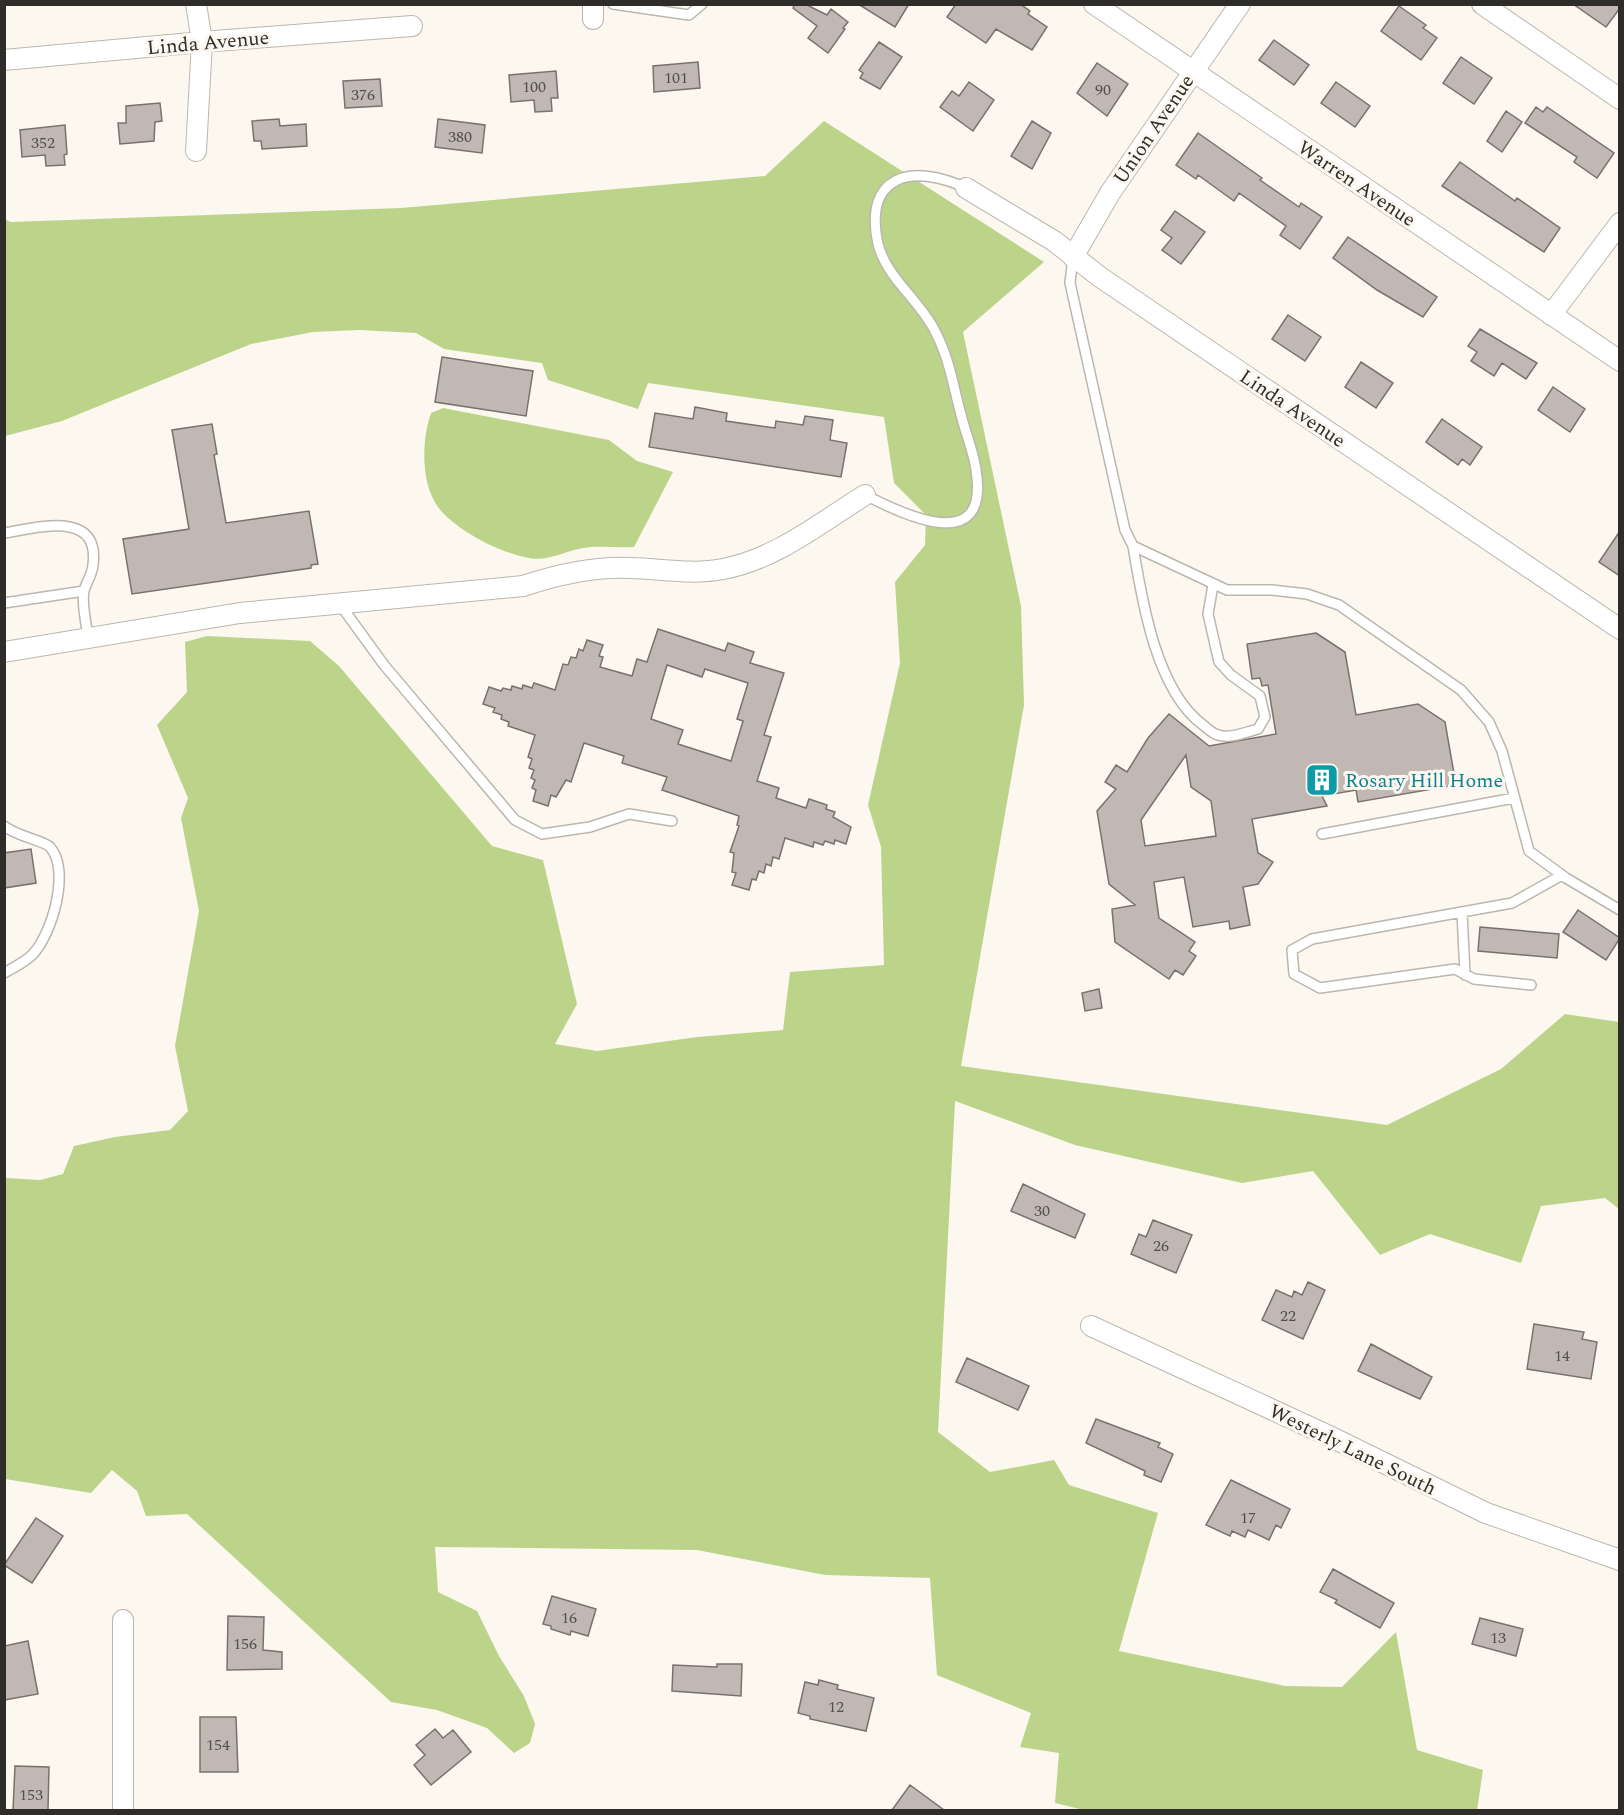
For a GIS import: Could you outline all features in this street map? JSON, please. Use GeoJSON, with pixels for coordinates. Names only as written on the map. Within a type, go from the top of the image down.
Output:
{"type":"FeatureCollection","features":[{"type":"Feature","properties":{"kind":"street"},"geometry":{"type":"LineString","coordinates":[[196,4],[202,42],[196,151]]}},
{"type":"Feature","properties":{"kind":"street","name":"Warren Avenue"},"geometry":{"type":"LineString","coordinates":[[1094,4],[1620,361]]}},
{"type":"Feature","properties":{"kind":"street","name":"Union Avenue"},"geometry":{"type":"LineString","coordinates":[[1073,257],[1110,193],[1240,4]]}},
{"type":"Feature","properties":{"kind":"street"},"geometry":{"type":"LineString","coordinates":[[1496,8],[1620,99]]}},
{"type":"Feature","properties":{"kind":"street","name":"Linda Avenue"},"geometry":{"type":"LineString","coordinates":[[4,60],[412,26]]}},
{"type":"Feature","properties":{"kind":"street","name":"Linda Avenue"},"geometry":{"type":"LineString","coordinates":[[966,188],[1054,241],[1073,257],[1620,629]]}},
{"type":"Feature","properties":{"kind":"street"},"geometry":{"type":"LineString","coordinates":[[1551,315],[1620,223]]}},
{"type":"Feature","properties":{"kind":"street"},"geometry":{"type":"LineString","coordinates":[[4,652],[240,613],[523,586],[558,574],[594,569],[629,567],[689,572],[722,569],[754,561],[791,542],[865,495]]}},
{"type":"Feature","properties":{"kind":"street","name":"Westerly Lane South"},"geometry":{"type":"LineString","coordinates":[[1091,1326],[1327,1435],[1486,1513],[1620,1560]]}},
{"type":"Feature","properties":{"kind":"street"},"geometry":{"type":"LineString","coordinates":[[123,1620],[123,1810]]}},
{"type":"Feature","properties":{"kind":"lane"},"geometry":{"type":"LineString","coordinates":[[613,4],[689,15],[702,4]]}},
{"type":"Feature","properties":{"kind":"lane"},"geometry":{"type":"LineString","coordinates":[[865,495],[922,521],[945,524],[963,519],[974,506],[976,470],[949,363],[935,330],[915,299],[890,269],[879,246],[875,221],[876,202],[885,188],[898,178],[937,177],[966,188]]}},
{"type":"Feature","properties":{"kind":"lane"},"geometry":{"type":"LineString","coordinates":[[1073,257],[1070,283],[1072,294],[1125,530],[1133,546],[1140,586],[1161,666],[1188,714],[1216,735],[1228,736],[1258,729],[1265,717],[1260,696],[1231,675],[1219,662],[1208,614],[1214,585]]}},
{"type":"Feature","properties":{"kind":"lane"},"geometry":{"type":"LineString","coordinates":[[4,533],[54,525],[69,526],[84,533],[93,547],[94,563],[91,579],[84,591],[88,638]]}},
{"type":"Feature","properties":{"kind":"lane"},"geometry":{"type":"LineString","coordinates":[[1133,546],[1227,590],[1272,590],[1307,594],[1339,605],[1461,690],[1489,722],[1502,751],[1529,851],[1562,875],[1620,910]]}},
{"type":"Feature","properties":{"kind":"lane"},"geometry":{"type":"LineString","coordinates":[[4,603],[84,591]]}},
{"type":"Feature","properties":{"kind":"lane"},"geometry":{"type":"LineString","coordinates":[[339,603],[384,665],[515,820],[542,834],[590,827],[628,813],[672,821]]}},
{"type":"Feature","properties":{"kind":"lane"},"geometry":{"type":"LineString","coordinates":[[1322,834],[1514,798]]}},
{"type":"Feature","properties":{"kind":"lane"},"geometry":{"type":"LineString","coordinates":[[4,826],[15,835],[48,845],[56,855],[59,870],[58,891],[49,929],[32,955],[4,973]]}},
{"type":"Feature","properties":{"kind":"lane"},"geometry":{"type":"LineString","coordinates":[[1532,985],[1474,979],[1455,969],[1320,988],[1294,974],[1292,950],[1312,939],[1512,903],[1562,875]]}},
{"type":"Feature","properties":{"kind":"lane"},"geometry":{"type":"LineString","coordinates":[[1462,912],[1465,975]]}},
{"type":"Feature","properties":{"kind":"green space"},"geometry":{"type":"Polygon","coordinates":[[[824,121],[1044,262],[963,332],[1021,606],[1024,705],[961,1066],[1387,1125],[1501,1069],[1565,1014],[1619,1022],[1619,1209],[1605,1198],[1541,1206],[1521,1263],[1430,1234],[1380,1255],[1313,1171],[1242,1183],[1075,1145],[955,1101],[938,1432],[990,1472],[1054,1460],[1069,1485],[1158,1513],[1119,1651],[1285,1686],[1342,1687],[1396,1632],[1417,1750],[1483,1770],[1477,1810],[1084,1810],[1055,1803],[1059,1753],[1020,1747],[1031,1713],[937,1675],[930,1578],[825,1575],[697,1550],[435,1547],[438,1592],[477,1611],[499,1656],[524,1696],[535,1724],[530,1743],[514,1753],[487,1728],[437,1710],[391,1702],[187,1514],[146,1516],[137,1491],[112,1470],[91,1493],[5,1479],[5,1178],[40,1180],[63,1174],[74,1146],[115,1137],[170,1130],[188,1111],[175,1046],[199,911],[181,818],[188,798],[157,725],[187,692],[185,642],[207,636],[310,641],[339,666],[492,846],[543,860],[577,1004],[555,1044],[597,1051],[697,1037],[783,1030],[790,972],[884,965],[881,847],[868,805],[900,663],[895,582],[925,545],[926,515],[894,483],[884,417],[648,383],[638,409],[548,380],[542,363],[444,349],[416,333],[359,330],[313,332],[251,344],[62,421],[5,436],[4,219],[11,222],[401,208],[765,176],[824,121]]]}},
{"type":"Feature","properties":{"kind":"green space"},"geometry":{"type":"Polygon","coordinates":[[[443,408],[609,440],[637,461],[673,472],[634,547],[589,547],[542,559],[517,555],[492,546],[455,524],[438,507],[432,497],[424,460],[426,435],[431,413],[443,408]]]}},
{"type":"Feature","properties":{"kind":"building"},"geometry":{"type":"Polygon","coordinates":[[[795,4],[805,4],[827,15],[831,9],[848,22],[828,53],[808,38],[817,26],[793,8],[795,4]]]}},
{"type":"Feature","properties":{"kind":"building"},"geometry":{"type":"Polygon","coordinates":[[[858,4],[909,4],[895,27],[858,4]]]}},
{"type":"Feature","properties":{"kind":"building"},"geometry":{"type":"Polygon","coordinates":[[[956,4],[1020,4],[1030,11],[1028,14],[1047,27],[1032,50],[996,29],[986,43],[947,17],[956,4]]]}},
{"type":"Feature","properties":{"kind":"building"},"geometry":{"type":"Polygon","coordinates":[[[1573,4],[1620,4],[1620,8],[1606,27],[1573,4]]]}},
{"type":"Feature","properties":{"kind":"building"},"geometry":{"type":"Polygon","coordinates":[[[1399,6],[1426,25],[1423,28],[1437,38],[1421,60],[1381,31],[1399,6]]]}},
{"type":"Feature","properties":{"kind":"building"},"geometry":{"type":"Polygon","coordinates":[[[1274,40],[1309,65],[1294,85],[1259,60],[1274,40]]]}},
{"type":"Feature","properties":{"kind":"building"},"geometry":{"type":"Polygon","coordinates":[[[879,42],[902,57],[880,89],[860,78],[863,73],[859,70],[879,42]]]}},
{"type":"Feature","properties":{"kind":"building"},"geometry":{"type":"Polygon","coordinates":[[[1461,57],[1492,78],[1474,104],[1443,83],[1461,57]]]}},
{"type":"Feature","properties":{"kind":"building"},"geometry":{"type":"Polygon","coordinates":[[[698,62],[700,88],[654,92],[653,66],[698,62]]]}},
{"type":"Feature","properties":{"kind":"building"},"geometry":{"type":"Polygon","coordinates":[[[1097,63],[1128,84],[1107,116],[1077,93],[1097,63]]]}},
{"type":"Feature","properties":{"kind":"building"},"geometry":{"type":"Polygon","coordinates":[[[556,71],[558,98],[551,98],[552,111],[535,112],[534,100],[511,102],[509,75],[556,71]]]}},
{"type":"Feature","properties":{"kind":"building"},"geometry":{"type":"Polygon","coordinates":[[[380,79],[382,106],[345,108],[343,81],[380,79]]]}},
{"type":"Feature","properties":{"kind":"building"},"geometry":{"type":"Polygon","coordinates":[[[969,82],[994,100],[973,131],[940,107],[952,91],[959,96],[969,82]]]}},
{"type":"Feature","properties":{"kind":"building"},"geometry":{"type":"Polygon","coordinates":[[[1336,82],[1370,106],[1355,127],[1321,103],[1336,82]]]}},
{"type":"Feature","properties":{"kind":"building"},"geometry":{"type":"Polygon","coordinates":[[[160,103],[162,121],[155,122],[154,141],[120,144],[118,123],[126,123],[126,106],[160,103]]]}},
{"type":"Feature","properties":{"kind":"building"},"geometry":{"type":"Polygon","coordinates":[[[1536,107],[1543,112],[1547,107],[1614,153],[1597,178],[1574,162],[1577,157],[1525,123],[1536,107]]]}},
{"type":"Feature","properties":{"kind":"building"},"geometry":{"type":"Polygon","coordinates":[[[1506,111],[1522,122],[1502,152],[1487,141],[1506,111]]]}},
{"type":"Feature","properties":{"kind":"building"},"geometry":{"type":"Polygon","coordinates":[[[279,119],[280,126],[306,124],[307,146],[262,149],[261,141],[254,141],[252,121],[279,119]]]}},
{"type":"Feature","properties":{"kind":"building"},"geometry":{"type":"Polygon","coordinates":[[[438,119],[485,125],[482,153],[435,147],[438,119]]]}},
{"type":"Feature","properties":{"kind":"building"},"geometry":{"type":"Polygon","coordinates":[[[1032,121],[1051,133],[1032,169],[1011,156],[1032,121]]]}},
{"type":"Feature","properties":{"kind":"building"},"geometry":{"type":"Polygon","coordinates":[[[65,125],[67,154],[64,155],[65,165],[46,166],[45,155],[22,157],[20,130],[65,125]]]}},
{"type":"Feature","properties":{"kind":"building"},"geometry":{"type":"Polygon","coordinates":[[[1198,133],[1299,207],[1301,203],[1322,217],[1300,249],[1280,235],[1286,226],[1239,193],[1234,201],[1198,175],[1196,179],[1176,165],[1198,133]]]}},
{"type":"Feature","properties":{"kind":"building"},"geometry":{"type":"Polygon","coordinates":[[[1460,162],[1515,201],[1517,198],[1560,228],[1544,252],[1442,186],[1460,162]]]}},
{"type":"Feature","properties":{"kind":"building"},"geometry":{"type":"Polygon","coordinates":[[[1175,211],[1205,232],[1181,264],[1162,250],[1172,238],[1161,230],[1175,211]]]}},
{"type":"Feature","properties":{"kind":"building"},"geometry":{"type":"Polygon","coordinates":[[[1348,237],[1437,297],[1423,317],[1377,290],[1333,258],[1348,237]]]}},
{"type":"Feature","properties":{"kind":"building"},"geometry":{"type":"Polygon","coordinates":[[[1288,315],[1321,337],[1305,361],[1272,339],[1288,315]]]}},
{"type":"Feature","properties":{"kind":"building"},"geometry":{"type":"Polygon","coordinates":[[[1480,329],[1537,363],[1526,379],[1502,363],[1494,376],[1471,361],[1477,352],[1468,346],[1480,329]]]}},
{"type":"Feature","properties":{"kind":"building"},"geometry":{"type":"Polygon","coordinates":[[[442,357],[533,371],[526,416],[435,402],[442,357]]]}},
{"type":"Feature","properties":{"kind":"building"},"geometry":{"type":"Polygon","coordinates":[[[1361,362],[1393,383],[1376,408],[1345,387],[1361,362]]]}},
{"type":"Feature","properties":{"kind":"building"},"geometry":{"type":"Polygon","coordinates":[[[1553,387],[1585,409],[1570,432],[1538,410],[1553,387]]]}},
{"type":"Feature","properties":{"kind":"building"},"geometry":{"type":"Polygon","coordinates":[[[695,407],[727,413],[726,421],[775,428],[776,421],[803,425],[805,416],[833,420],[830,440],[847,443],[841,477],[649,447],[655,413],[693,419],[695,407]]]}},
{"type":"Feature","properties":{"kind":"building"},"geometry":{"type":"Polygon","coordinates":[[[1442,419],[1482,447],[1470,465],[1462,459],[1458,465],[1426,442],[1442,419]]]}},
{"type":"Feature","properties":{"kind":"building"},"geometry":{"type":"Polygon","coordinates":[[[212,424],[217,454],[214,455],[226,523],[309,511],[318,564],[311,565],[311,568],[132,594],[123,539],[189,529],[172,430],[212,424]]]}},
{"type":"Feature","properties":{"kind":"building"},"geometry":{"type":"Polygon","coordinates":[[[1620,531],[1620,576],[1599,562],[1620,531]]]}},
{"type":"Feature","properties":{"kind":"building"},"geometry":{"type":"Polygon","coordinates":[[[658,629],[725,651],[728,643],[754,652],[750,663],[784,673],[764,735],[771,737],[757,781],[779,788],[776,798],[806,808],[809,799],[827,805],[826,809],[835,812],[833,817],[851,827],[846,844],[835,840],[834,844],[825,841],[823,845],[814,842],[813,847],[785,838],[779,859],[773,857],[771,866],[766,864],[764,873],[759,871],[756,880],[752,879],[749,890],[732,885],[736,873],[732,872],[734,853],[730,852],[739,826],[737,825],[739,816],[662,790],[667,777],[622,763],[624,756],[584,743],[571,782],[566,780],[556,797],[551,795],[548,806],[533,801],[536,790],[532,788],[535,780],[531,778],[534,770],[529,768],[532,759],[528,757],[535,735],[508,726],[509,722],[501,719],[502,715],[493,712],[495,708],[483,704],[489,687],[501,691],[503,688],[511,690],[512,686],[522,689],[523,685],[532,688],[534,683],[555,690],[563,664],[568,665],[571,657],[576,658],[579,649],[583,651],[587,640],[603,645],[599,656],[603,657],[600,667],[632,676],[637,659],[647,662],[658,629]],[[667,665],[651,719],[683,730],[678,744],[731,761],[743,721],[737,719],[748,683],[705,669],[702,677],[667,665]]]}},
{"type":"Feature","properties":{"kind":"building","name":"Rosary Hill Home"},"geometry":{"type":"Polygon","coordinates":[[[1316,633],[1345,652],[1356,715],[1418,704],[1445,722],[1456,785],[1358,802],[1356,790],[1322,796],[1327,806],[1252,819],[1258,853],[1273,862],[1258,884],[1243,887],[1250,925],[1230,929],[1229,921],[1193,927],[1184,877],[1154,882],[1159,918],[1195,942],[1189,951],[1196,956],[1183,975],[1175,970],[1169,979],[1115,942],[1112,909],[1135,905],[1109,884],[1097,811],[1116,789],[1105,782],[1116,765],[1127,772],[1148,738],[1169,714],[1209,746],[1276,734],[1268,685],[1262,686],[1260,678],[1252,679],[1247,644],[1316,633]],[[1186,755],[1141,820],[1145,846],[1216,836],[1211,801],[1191,787],[1186,755]]]}},
{"type":"Feature","properties":{"kind":"building"},"geometry":{"type":"Polygon","coordinates":[[[31,849],[36,883],[4,888],[4,853],[31,849]]]}},
{"type":"Feature","properties":{"kind":"building"},"geometry":{"type":"Polygon","coordinates":[[[1578,910],[1620,938],[1606,960],[1563,932],[1578,910]]]}},
{"type":"Feature","properties":{"kind":"building"},"geometry":{"type":"Polygon","coordinates":[[[1480,927],[1559,934],[1557,958],[1478,951],[1480,927]]]}},
{"type":"Feature","properties":{"kind":"building"},"geometry":{"type":"Polygon","coordinates":[[[1099,989],[1102,1008],[1085,1011],[1082,993],[1099,989]]]}},
{"type":"Feature","properties":{"kind":"building"},"geometry":{"type":"Polygon","coordinates":[[[1023,1184],[1085,1214],[1075,1238],[1011,1211],[1023,1184]]]}},
{"type":"Feature","properties":{"kind":"building"},"geometry":{"type":"Polygon","coordinates":[[[1153,1220],[1192,1235],[1176,1273],[1131,1254],[1139,1234],[1146,1237],[1153,1220]]]}},
{"type":"Feature","properties":{"kind":"building"},"geometry":{"type":"Polygon","coordinates":[[[1308,1282],[1325,1290],[1303,1339],[1262,1320],[1276,1290],[1292,1297],[1294,1291],[1302,1295],[1308,1282]]]}},
{"type":"Feature","properties":{"kind":"building"},"geometry":{"type":"Polygon","coordinates":[[[1534,1324],[1584,1332],[1582,1339],[1597,1342],[1591,1379],[1527,1369],[1534,1324]]]}},
{"type":"Feature","properties":{"kind":"building"},"geometry":{"type":"Polygon","coordinates":[[[1371,1344],[1432,1377],[1420,1399],[1358,1371],[1371,1344]]]}},
{"type":"Feature","properties":{"kind":"building"},"geometry":{"type":"Polygon","coordinates":[[[967,1358],[1029,1386],[1018,1410],[956,1382],[967,1358]]]}},
{"type":"Feature","properties":{"kind":"building"},"geometry":{"type":"Polygon","coordinates":[[[1096,1419],[1160,1443],[1158,1447],[1173,1454],[1161,1482],[1144,1475],[1145,1471],[1086,1443],[1096,1419]]]}},
{"type":"Feature","properties":{"kind":"building"},"geometry":{"type":"Polygon","coordinates":[[[1231,1480],[1290,1509],[1281,1528],[1276,1525],[1269,1540],[1248,1530],[1245,1537],[1232,1531],[1230,1536],[1206,1525],[1231,1480]]]}},
{"type":"Feature","properties":{"kind":"building"},"geometry":{"type":"Polygon","coordinates":[[[36,1518],[63,1536],[32,1583],[4,1565],[36,1518]]]}},
{"type":"Feature","properties":{"kind":"building"},"geometry":{"type":"Polygon","coordinates":[[[1333,1569],[1394,1603],[1380,1628],[1335,1603],[1337,1600],[1320,1592],[1333,1569]]]}},
{"type":"Feature","properties":{"kind":"building"},"geometry":{"type":"Polygon","coordinates":[[[552,1596],[596,1609],[588,1636],[571,1631],[570,1635],[543,1624],[552,1596]]]}},
{"type":"Feature","properties":{"kind":"building"},"geometry":{"type":"Polygon","coordinates":[[[228,1616],[264,1617],[263,1650],[282,1652],[282,1669],[227,1670],[228,1616]]]}},
{"type":"Feature","properties":{"kind":"building"},"geometry":{"type":"Polygon","coordinates":[[[1480,1618],[1523,1629],[1516,1656],[1472,1644],[1480,1618]]]}},
{"type":"Feature","properties":{"kind":"building"},"geometry":{"type":"Polygon","coordinates":[[[28,1641],[38,1694],[4,1700],[4,1646],[28,1641]]]}},
{"type":"Feature","properties":{"kind":"building"},"geometry":{"type":"Polygon","coordinates":[[[717,1664],[742,1664],[741,1696],[672,1691],[673,1665],[717,1667],[717,1664]]]}},
{"type":"Feature","properties":{"kind":"building"},"geometry":{"type":"Polygon","coordinates":[[[819,1680],[838,1685],[837,1689],[874,1698],[866,1731],[810,1719],[810,1716],[798,1713],[805,1682],[818,1685],[819,1680]]]}},
{"type":"Feature","properties":{"kind":"building"},"geometry":{"type":"Polygon","coordinates":[[[200,1717],[236,1717],[238,1772],[200,1772],[200,1717]]]}},
{"type":"Feature","properties":{"kind":"building"},"geometry":{"type":"Polygon","coordinates":[[[435,1729],[443,1738],[453,1730],[471,1752],[431,1785],[414,1765],[425,1755],[416,1745],[435,1729]]]}},
{"type":"Feature","properties":{"kind":"building"},"geometry":{"type":"Polygon","coordinates":[[[15,1766],[49,1767],[48,1810],[13,1810],[15,1766]]]}},
{"type":"Feature","properties":{"kind":"building"},"geometry":{"type":"Polygon","coordinates":[[[910,1785],[944,1810],[892,1810],[910,1785]]]}},
{"type":"Feature","properties":{"kind":"place","name":"Rosary Hill Home"},"geometry":{"type":"Point","coordinates":[1322,780]}}]}
